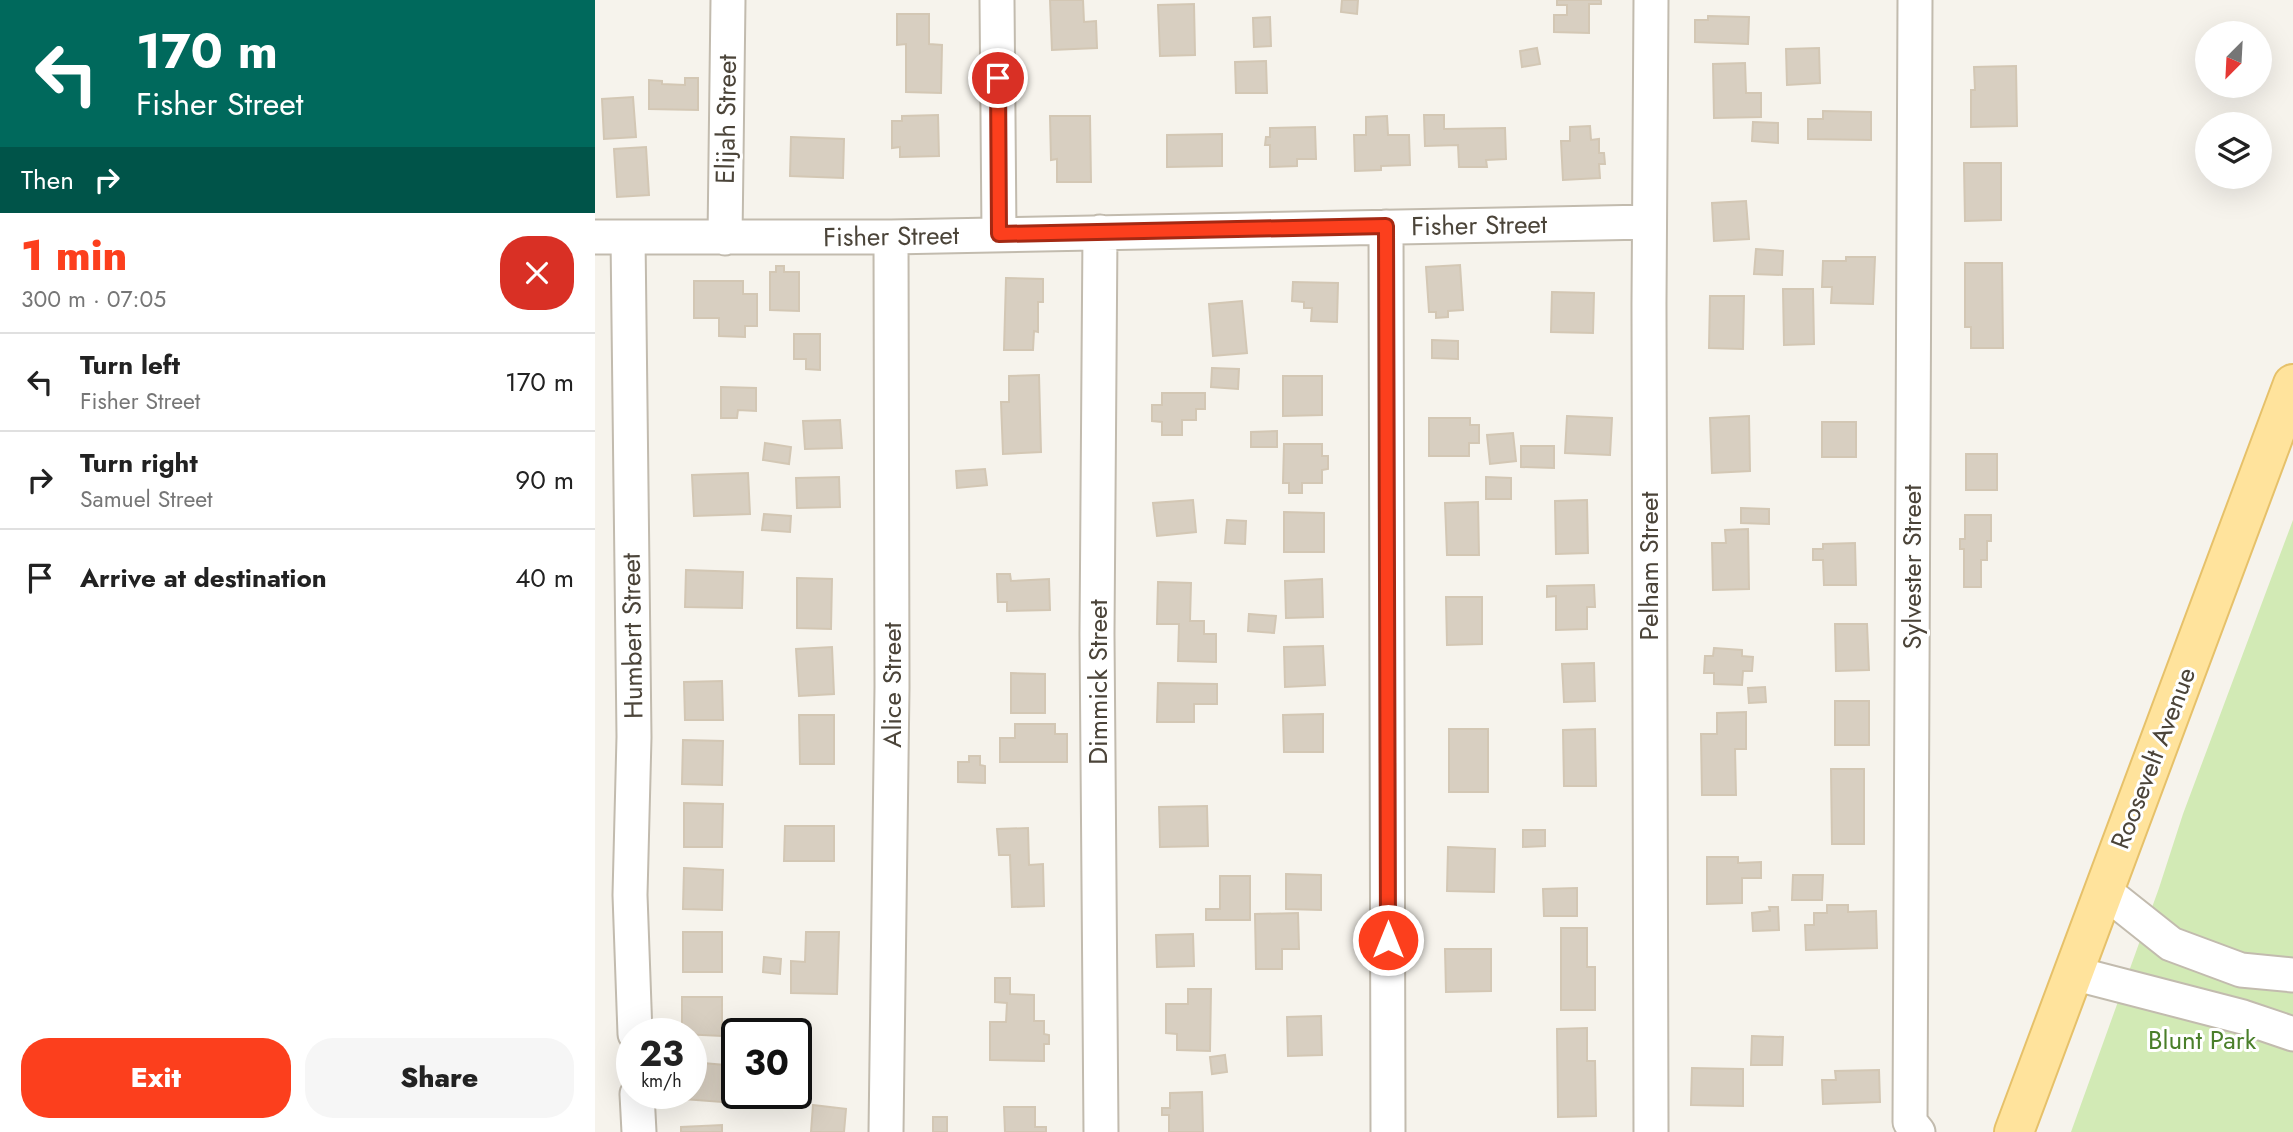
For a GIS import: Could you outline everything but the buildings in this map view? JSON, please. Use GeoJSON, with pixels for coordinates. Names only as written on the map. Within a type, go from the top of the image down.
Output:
{"type":"FeatureCollection","features":[{"type":"Feature","properties":{"kind":"main road","name":"Roosevelt Avenue"},"geometry":{"type":"LineString","coordinates":[[2024,1129],[2073,973],[2293,384]]}},
{"type":"Feature","properties":{"kind":"street","name":"Elijah Street"},"geometry":{"type":"LineString","coordinates":[[725,238],[727,0]]}},
{"type":"Feature","properties":{"kind":"street"},"geometry":{"type":"LineString","coordinates":[[997,0],[999,234]]}},
{"type":"Feature","properties":{"kind":"street","name":"Pelham Street"},"geometry":{"type":"LineString","coordinates":[[1651,0],[1651,1132]]}},
{"type":"Feature","properties":{"kind":"street","name":"Sylvester Street"},"geometry":{"type":"LineString","coordinates":[[1915,0],[1910,1122],[1918,1132]]}},
{"type":"Feature","properties":{"kind":"street","name":"Fisher Street"},"geometry":{"type":"LineString","coordinates":[[595,237],[891,237],[1649,222]]}},
{"type":"Feature","properties":{"kind":"street"},"geometry":{"type":"LineString","coordinates":[[1386,226],[1388,1132]]}},
{"type":"Feature","properties":{"kind":"street","name":"Dimmick Street"},"geometry":{"type":"LineString","coordinates":[[1100,232],[1097,648],[1101,1132]]}},
{"type":"Feature","properties":{"kind":"street","name":"Humbert Street"},"geometry":{"type":"LineString","coordinates":[[628,237],[633,737],[630,895],[634,1018]]}},
{"type":"Feature","properties":{"kind":"street","name":"Alice Street"},"geometry":{"type":"LineString","coordinates":[[885,1132],[892,687],[891,237]]}},
{"type":"Feature","properties":{"kind":"street"},"geometry":{"type":"LineString","coordinates":[[2103,890],[2171,944],[2241,970],[2293,975]]}},
{"type":"Feature","properties":{"kind":"street"},"geometry":{"type":"LineString","coordinates":[[2073,973],[2291,1027]]}},
{"type":"Feature","properties":{"kind":"street"},"geometry":{"type":"LineString","coordinates":[[638,1109],[639,1132]]}},
{"type":"Feature","properties":{"kind":"green space","name":"Blunt Park"},"geometry":{"type":"Polygon","coordinates":[[[2293,520],[2293,1132],[2071,1132],[2183,814],[2293,520]]]}},
{"type":"Feature","properties":{"kind":"route"},"geometry":{"type":"LineString","coordinates":[[998,78],[999,234],[1386,226],[1388,940]]}}]}
